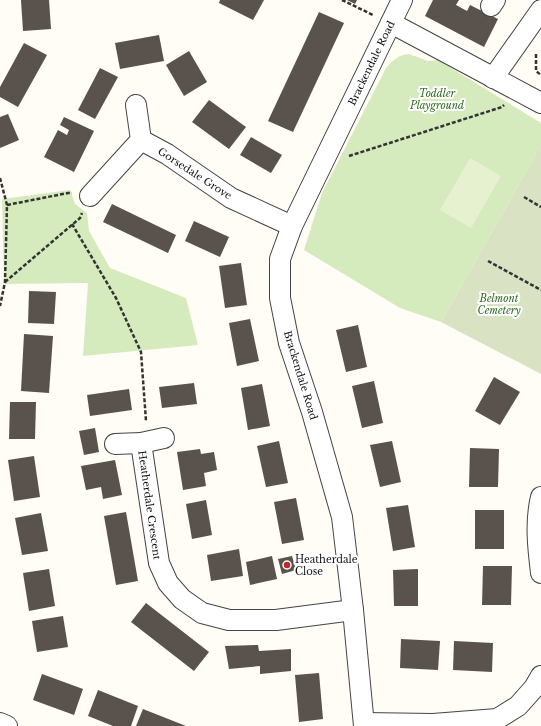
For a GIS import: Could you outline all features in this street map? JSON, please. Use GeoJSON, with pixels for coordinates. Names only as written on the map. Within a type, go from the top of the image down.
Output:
{"type":"FeatureCollection","features":[{"type":"Feature","properties":{"kind":"street","name":"Brackendale Road"},"geometry":{"type":"LineString","coordinates":[[364,724],[342,517],[312,412],[289,343],[280,298],[280,259],[292,226],[402,0]]}},
{"type":"Feature","properties":{"kind":"street"},"geometry":{"type":"LineString","coordinates":[[493,78],[541,10]]}},
{"type":"Feature","properties":{"kind":"street"},"geometry":{"type":"LineString","coordinates":[[391,23],[541,103]]}},
{"type":"Feature","properties":{"kind":"street"},"geometry":{"type":"LineString","coordinates":[[90,196],[142,140],[136,105]]}},
{"type":"Feature","properties":{"kind":"street","name":"Gorsedale Grove"},"geometry":{"type":"LineString","coordinates":[[142,140],[167,154],[231,198],[292,226]]}},
{"type":"Feature","properties":{"kind":"street","name":"Heatherdale Crescent"},"geometry":{"type":"LineString","coordinates":[[115,444],[141,443],[164,438]]}},
{"type":"Feature","properties":{"kind":"street","name":"Heatherdale Crescent"},"geometry":{"type":"LineString","coordinates":[[141,443],[159,563],[168,583],[182,599],[202,613],[229,620],[276,620],[353,610]]}},
{"type":"Feature","properties":{"kind":"street"},"geometry":{"type":"LineString","coordinates":[[541,497],[538,510],[541,573]]}},
{"type":"Feature","properties":{"kind":"street"},"geometry":{"type":"LineString","coordinates":[[364,724],[433,724],[497,719],[518,706],[534,688],[541,676]]}},
{"type":"Feature","properties":{"kind":"street"},"geometry":{"type":"LineString","coordinates":[[0,723],[7,726]]}},
{"type":"Feature","properties":{"kind":"path"},"geometry":{"type":"LineString","coordinates":[[342,0],[391,23]]}},
{"type":"Feature","properties":{"kind":"path"},"geometry":{"type":"LineString","coordinates":[[538,50],[536,54],[536,70],[541,75]]}},
{"type":"Feature","properties":{"kind":"path"},"geometry":{"type":"LineString","coordinates":[[322,164],[502,107],[519,92]]}},
{"type":"Feature","properties":{"kind":"path"},"geometry":{"type":"LineString","coordinates":[[0,178],[8,204],[5,282],[0,306]]}},
{"type":"Feature","properties":{"kind":"path"},"geometry":{"type":"LineString","coordinates":[[5,282],[80,218],[90,196],[68,193],[8,204]]}},
{"type":"Feature","properties":{"kind":"path"},"geometry":{"type":"LineString","coordinates":[[524,197],[541,207]]}},
{"type":"Feature","properties":{"kind":"path"},"geometry":{"type":"LineString","coordinates":[[72,224],[116,298],[140,352],[145,418]]}},
{"type":"Feature","properties":{"kind":"path"},"geometry":{"type":"LineString","coordinates":[[488,261],[541,290]]}},
{"type":"Feature","properties":{"kind":"green space","name":"Toddler Playground"},"geometry":{"type":"Polygon","coordinates":[[[409,54],[428,61],[438,60],[541,123],[541,145],[441,322],[400,308],[304,250],[322,193],[386,68],[396,58],[409,54]]]}},
{"type":"Feature","properties":{"kind":"green space","name":"Belmont Cemetery"},"geometry":{"type":"Polygon","coordinates":[[[541,145],[541,374],[441,322],[541,145]]]}},
{"type":"Feature","properties":{"kind":"green space"},"geometry":{"type":"Polygon","coordinates":[[[470,158],[501,176],[471,228],[440,210],[470,158]]]}},
{"type":"Feature","properties":{"kind":"green space"},"geometry":{"type":"Polygon","coordinates":[[[70,190],[75,204],[87,213],[89,231],[110,268],[186,298],[198,345],[83,356],[88,283],[4,284],[2,199],[70,190]]]}},
{"type":"Feature","properties":{"kind":"building"},"geometry":{"type":"Polygon","coordinates":[[[21,0],[49,0],[51,29],[23,31],[21,0]]]}},
{"type":"Feature","properties":{"kind":"building"},"geometry":{"type":"Polygon","coordinates":[[[220,0],[264,0],[253,20],[219,3],[220,0]]]}},
{"type":"Feature","properties":{"kind":"building"},"geometry":{"type":"Polygon","coordinates":[[[347,0],[357,0],[355,4],[347,0]]]}},
{"type":"Feature","properties":{"kind":"building"},"geometry":{"type":"Polygon","coordinates":[[[433,0],[459,0],[456,5],[467,11],[470,5],[498,19],[484,47],[425,16],[433,0]]]}},
{"type":"Feature","properties":{"kind":"building"},"geometry":{"type":"Polygon","coordinates":[[[319,12],[344,23],[293,132],[268,121],[319,12]]]}},
{"type":"Feature","properties":{"kind":"building"},"geometry":{"type":"Polygon","coordinates":[[[159,35],[164,61],[120,69],[115,43],[159,35]]]}},
{"type":"Feature","properties":{"kind":"building"},"geometry":{"type":"Polygon","coordinates":[[[24,43],[47,55],[18,107],[0,97],[0,87],[24,43]]]}},
{"type":"Feature","properties":{"kind":"building"},"geometry":{"type":"Polygon","coordinates":[[[189,51],[207,82],[184,96],[166,65],[189,51]]]}},
{"type":"Feature","properties":{"kind":"building"},"geometry":{"type":"Polygon","coordinates":[[[100,68],[118,77],[95,119],[78,110],[100,68]]]}},
{"type":"Feature","properties":{"kind":"building"},"geometry":{"type":"Polygon","coordinates":[[[209,100],[246,127],[229,149],[192,122],[209,100]]]}},
{"type":"Feature","properties":{"kind":"building"},"geometry":{"type":"Polygon","coordinates":[[[8,114],[19,140],[0,148],[0,117],[8,114]]]}},
{"type":"Feature","properties":{"kind":"building"},"geometry":{"type":"Polygon","coordinates":[[[64,117],[94,131],[74,172],[44,157],[58,130],[67,135],[69,130],[60,125],[64,117]]]}},
{"type":"Feature","properties":{"kind":"building"},"geometry":{"type":"Polygon","coordinates":[[[251,137],[282,155],[271,173],[240,155],[251,137]]]}},
{"type":"Feature","properties":{"kind":"building"},"geometry":{"type":"Polygon","coordinates":[[[112,204],[176,235],[168,253],[103,222],[112,204]]]}},
{"type":"Feature","properties":{"kind":"building"},"geometry":{"type":"Polygon","coordinates":[[[194,221],[229,237],[220,257],[185,241],[194,221]]]}},
{"type":"Feature","properties":{"kind":"building"},"geometry":{"type":"Polygon","coordinates":[[[241,263],[247,305],[225,308],[219,266],[241,263]]]}},
{"type":"Feature","properties":{"kind":"building"},"geometry":{"type":"Polygon","coordinates":[[[29,291],[56,292],[54,324],[28,323],[29,291]]]}},
{"type":"Feature","properties":{"kind":"building"},"geometry":{"type":"Polygon","coordinates":[[[250,319],[259,361],[237,366],[229,323],[250,319]]]}},
{"type":"Feature","properties":{"kind":"building"},"geometry":{"type":"Polygon","coordinates":[[[358,325],[367,367],[346,372],[336,330],[358,325]]]}},
{"type":"Feature","properties":{"kind":"building"},"geometry":{"type":"Polygon","coordinates":[[[24,334],[53,336],[49,393],[21,391],[24,334]]]}},
{"type":"Feature","properties":{"kind":"building"},"geometry":{"type":"Polygon","coordinates":[[[494,377],[520,392],[500,425],[475,411],[494,377]]]}},
{"type":"Feature","properties":{"kind":"building"},"geometry":{"type":"Polygon","coordinates":[[[374,381],[383,423],[362,428],[352,386],[374,381]]]}},
{"type":"Feature","properties":{"kind":"building"},"geometry":{"type":"Polygon","coordinates":[[[194,383],[197,404],[162,408],[159,387],[194,383]]]}},
{"type":"Feature","properties":{"kind":"building"},"geometry":{"type":"Polygon","coordinates":[[[262,384],[270,426],[248,430],[241,388],[262,384]]]}},
{"type":"Feature","properties":{"kind":"building"},"geometry":{"type":"Polygon","coordinates":[[[129,389],[132,410],[90,416],[87,395],[129,389]]]}},
{"type":"Feature","properties":{"kind":"building"},"geometry":{"type":"Polygon","coordinates":[[[10,402],[36,402],[35,439],[9,439],[10,402]]]}},
{"type":"Feature","properties":{"kind":"building"},"geometry":{"type":"Polygon","coordinates":[[[95,428],[99,452],[84,455],[79,431],[95,428]]]}},
{"type":"Feature","properties":{"kind":"building"},"geometry":{"type":"Polygon","coordinates":[[[279,441],[288,483],[266,487],[257,446],[279,441]]]}},
{"type":"Feature","properties":{"kind":"building"},"geometry":{"type":"Polygon","coordinates":[[[392,441],[401,482],[380,487],[370,445],[392,441]]]}},
{"type":"Feature","properties":{"kind":"building"},"geometry":{"type":"Polygon","coordinates":[[[470,448],[499,449],[498,487],[469,487],[470,448]]]}},
{"type":"Feature","properties":{"kind":"building"},"geometry":{"type":"Polygon","coordinates":[[[200,449],[201,454],[214,452],[217,470],[204,473],[206,486],[183,490],[177,452],[200,449]]]}},
{"type":"Feature","properties":{"kind":"building"},"geometry":{"type":"Polygon","coordinates":[[[34,456],[40,497],[14,501],[8,460],[34,456]]]}},
{"type":"Feature","properties":{"kind":"building"},"geometry":{"type":"Polygon","coordinates":[[[115,460],[122,495],[103,499],[101,487],[86,490],[81,466],[115,460]]]}},
{"type":"Feature","properties":{"kind":"building"},"geometry":{"type":"Polygon","coordinates":[[[296,498],[304,540],[282,544],[274,502],[296,498]]]}},
{"type":"Feature","properties":{"kind":"building"},"geometry":{"type":"Polygon","coordinates":[[[206,500],[212,535],[192,539],[186,504],[206,500]]]}},
{"type":"Feature","properties":{"kind":"building"},"geometry":{"type":"Polygon","coordinates":[[[408,505],[415,547],[393,551],[386,508],[408,505]]]}},
{"type":"Feature","properties":{"kind":"building"},"geometry":{"type":"Polygon","coordinates":[[[475,510],[504,510],[504,549],[475,549],[475,510]]]}},
{"type":"Feature","properties":{"kind":"building"},"geometry":{"type":"Polygon","coordinates":[[[126,512],[138,581],[116,585],[104,516],[126,512]]]}},
{"type":"Feature","properties":{"kind":"building"},"geometry":{"type":"Polygon","coordinates":[[[41,513],[48,551],[22,555],[15,518],[41,513]]]}},
{"type":"Feature","properties":{"kind":"building"},"geometry":{"type":"Polygon","coordinates":[[[239,549],[243,576],[211,581],[207,555],[239,549]]]}},
{"type":"Feature","properties":{"kind":"building"},"geometry":{"type":"Polygon","coordinates":[[[272,556],[277,579],[250,585],[246,562],[272,556]]]}},
{"type":"Feature","properties":{"kind":"building","name":"Heatherdale Close"},"geometry":{"type":"Polygon","coordinates":[[[292,556],[296,570],[282,574],[278,559],[292,556]]]}},
{"type":"Feature","properties":{"kind":"building"},"geometry":{"type":"Polygon","coordinates":[[[483,566],[512,566],[511,605],[482,605],[483,566]]]}},
{"type":"Feature","properties":{"kind":"building"},"geometry":{"type":"Polygon","coordinates":[[[49,569],[55,606],[29,611],[23,573],[49,569]]]}},
{"type":"Feature","properties":{"kind":"building"},"geometry":{"type":"Polygon","coordinates":[[[418,569],[418,606],[394,606],[393,570],[418,569]]]}},
{"type":"Feature","properties":{"kind":"building"},"geometry":{"type":"Polygon","coordinates":[[[146,603],[209,652],[194,671],[131,622],[146,603]]]}},
{"type":"Feature","properties":{"kind":"building"},"geometry":{"type":"Polygon","coordinates":[[[63,616],[68,647],[37,652],[32,621],[63,616]]]}},
{"type":"Feature","properties":{"kind":"building"},"geometry":{"type":"Polygon","coordinates":[[[401,639],[440,641],[438,670],[400,668],[401,639]]]}},
{"type":"Feature","properties":{"kind":"building"},"geometry":{"type":"Polygon","coordinates":[[[454,641],[493,643],[492,672],[453,670],[454,641]]]}},
{"type":"Feature","properties":{"kind":"building"},"geometry":{"type":"Polygon","coordinates":[[[258,645],[259,651],[291,649],[291,671],[260,674],[260,666],[229,669],[225,646],[258,645]]]}},
{"type":"Feature","properties":{"kind":"building"},"geometry":{"type":"Polygon","coordinates":[[[319,673],[323,719],[299,722],[295,675],[319,673]]]}},
{"type":"Feature","properties":{"kind":"building"},"geometry":{"type":"Polygon","coordinates":[[[42,674],[83,689],[74,715],[33,700],[42,674]]]}},
{"type":"Feature","properties":{"kind":"building"},"geometry":{"type":"Polygon","coordinates":[[[98,690],[138,706],[131,726],[113,726],[88,716],[98,690]]]}},
{"type":"Feature","properties":{"kind":"building"},"geometry":{"type":"Polygon","coordinates":[[[143,709],[186,726],[136,726],[143,709]]]}},
{"type":"Feature","properties":{"kind":"place","name":"Heatherdale Close"},"geometry":{"type":"Point","coordinates":[287,565]}}]}
